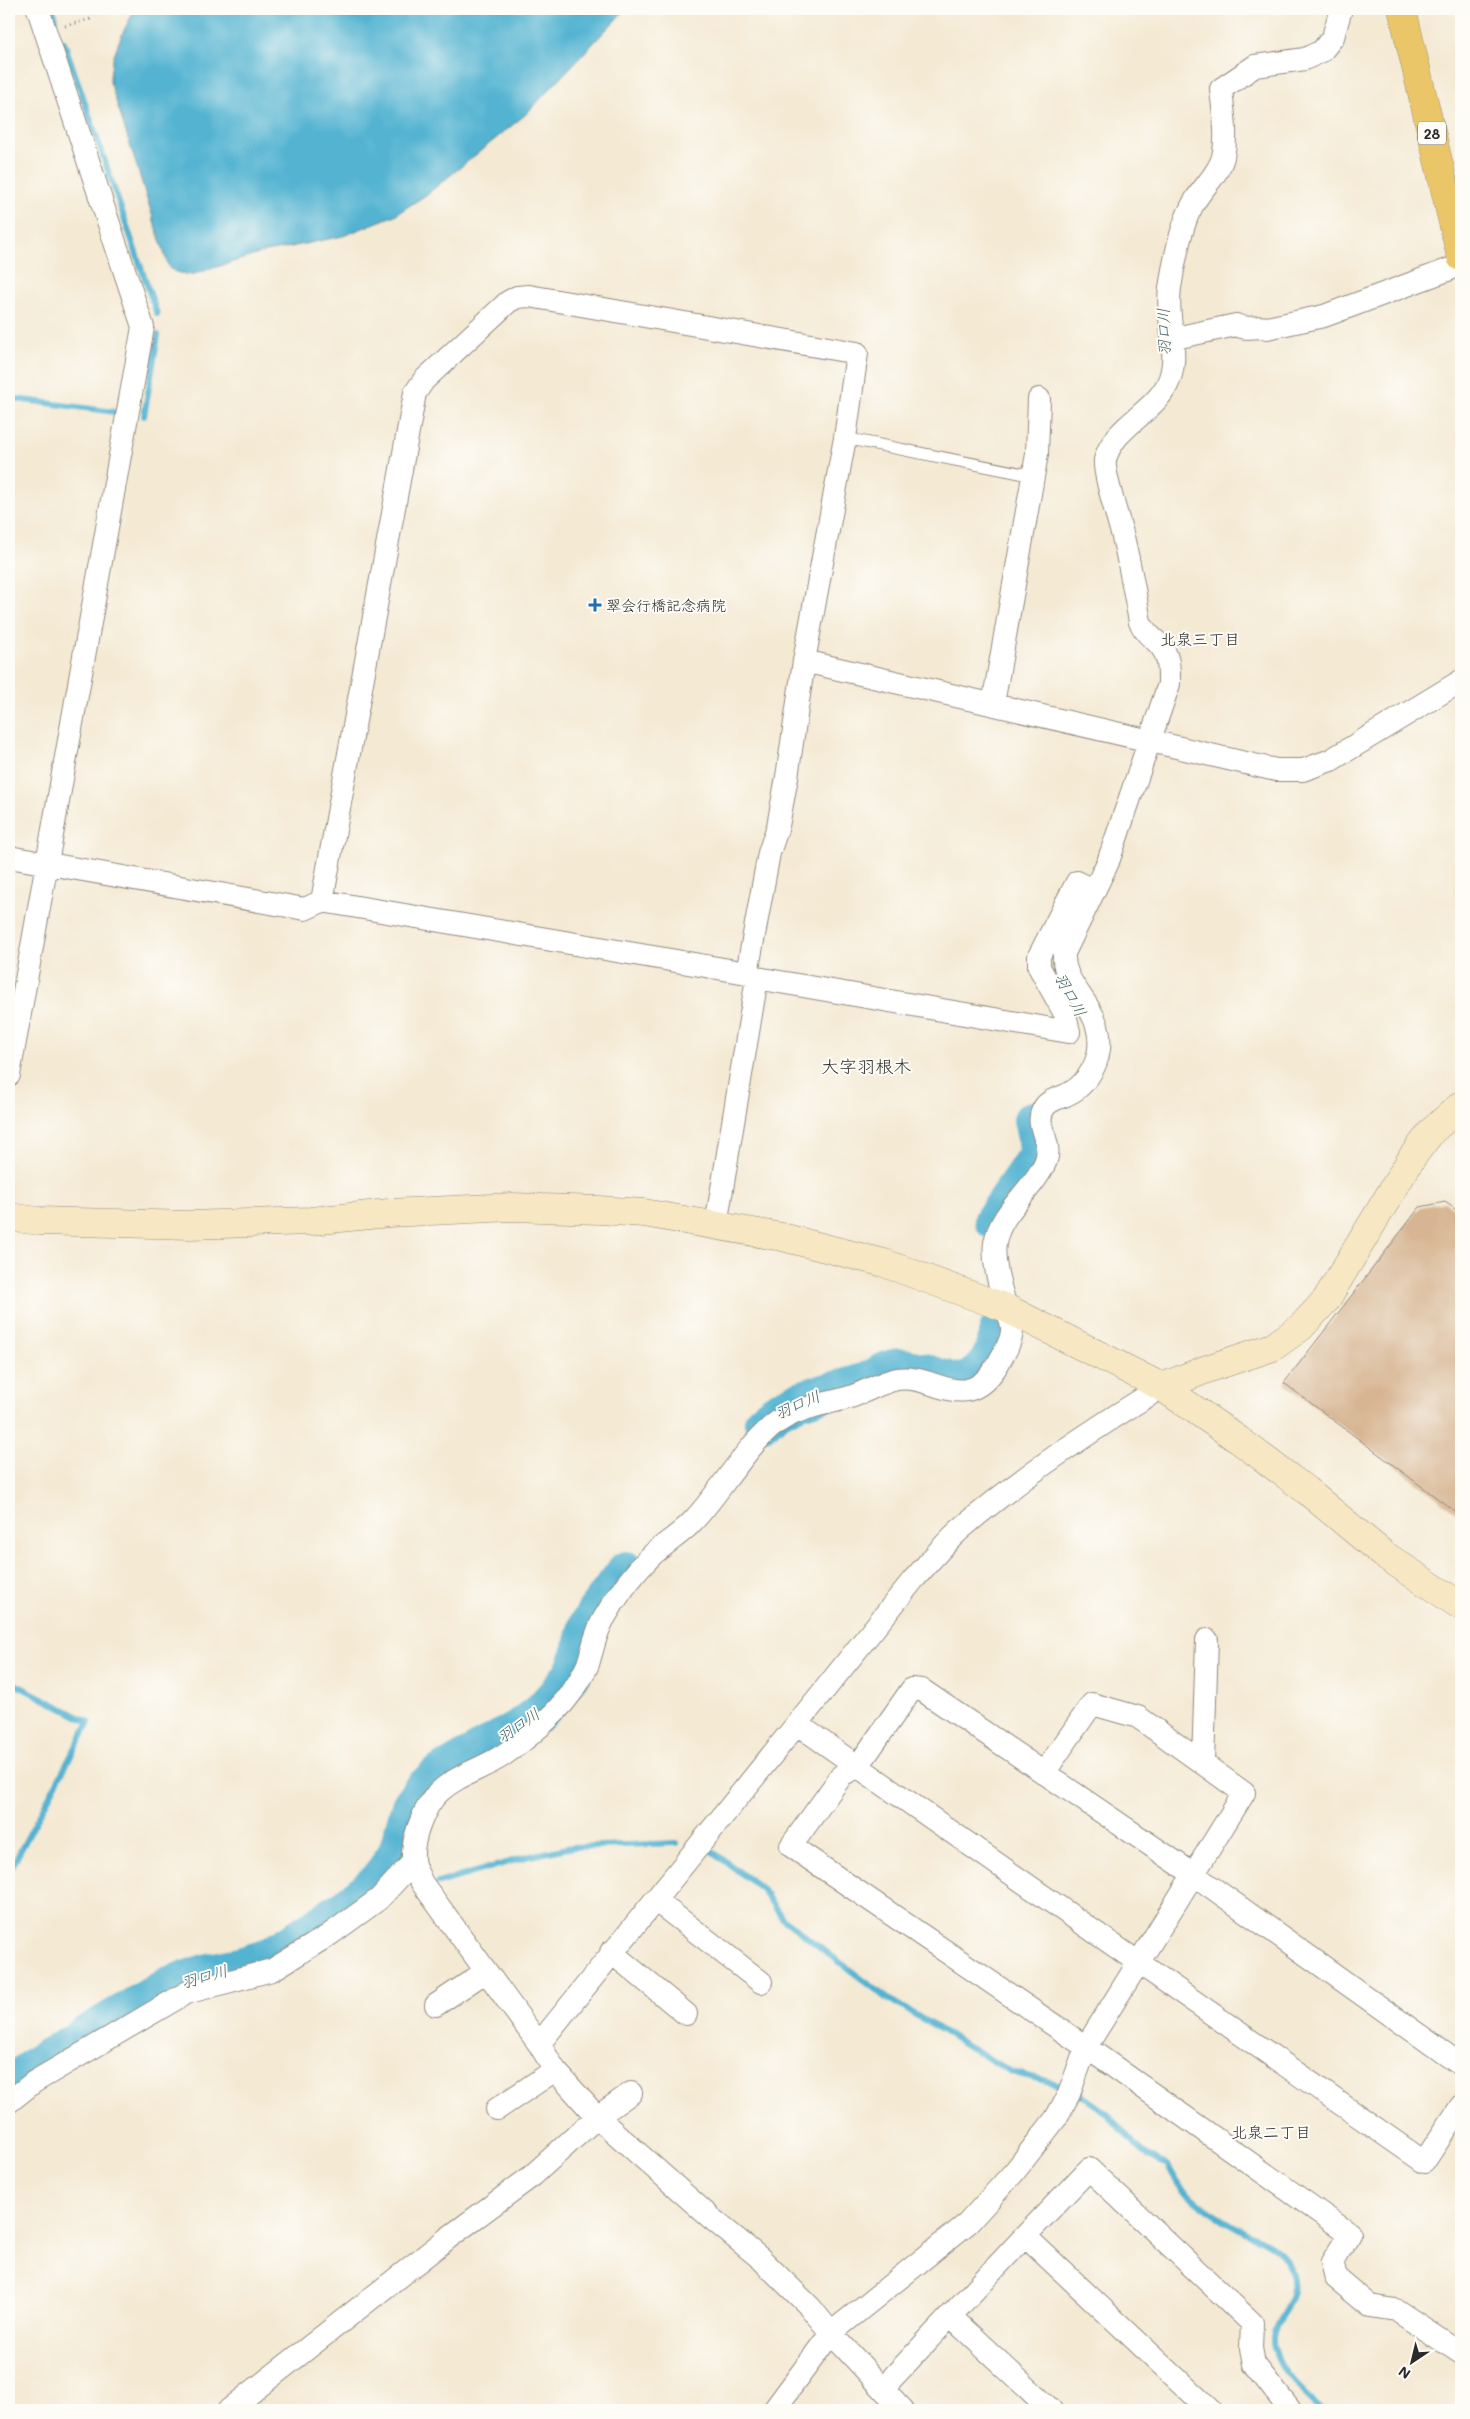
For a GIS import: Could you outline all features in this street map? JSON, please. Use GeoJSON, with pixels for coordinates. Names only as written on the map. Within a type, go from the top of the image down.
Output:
{"type":"FeatureCollection","features":[{"type":"Feature","properties":{"kind":"main road","name":"28"},"geometry":{"type":"LineString","coordinates":[[1402,9],[1461,257]]}},
{"type":"Feature","properties":{"kind":"street"},"geometry":{"type":"LineString","coordinates":[[9,1075],[143,327],[38,9]]}},
{"type":"Feature","properties":{"kind":"street"},"geometry":{"type":"LineString","coordinates":[[903,2410],[831,2333],[810,2306],[760,2258],[597,2117],[555,2070],[539,2044],[422,1883],[413,1862],[415,1840],[424,1812],[439,1792],[504,1755],[553,1713],[565,1700],[587,1666],[601,1623],[625,1586],[652,1556],[692,1522],[760,1438],[780,1420],[806,1407],[849,1397],[895,1379],[911,1378],[955,1391],[971,1389],[992,1372],[1004,1354],[1012,1329],[996,1262],[995,1243],[1000,1228],[1044,1165],[1050,1148],[1039,1118],[1041,1112],[1049,1102],[1079,1088],[1094,1067],[1099,1054],[1100,1033],[1093,1013],[1068,976],[1063,963],[1064,952],[1108,862],[1169,684],[1167,655],[1159,644],[1146,633],[1140,622],[1124,539],[1105,462],[1109,448],[1124,430],[1155,402],[1167,385],[1172,372],[1174,358],[1168,316],[1170,288],[1191,206],[1222,158],[1226,136],[1221,89],[1255,66],[1305,59],[1322,51],[1333,37],[1341,9]]}},
{"type":"Feature","properties":{"kind":"street"},"geometry":{"type":"LineString","coordinates":[[1180,337],[1236,325],[1244,329],[1262,326],[1267,328],[1324,316],[1461,265]]}},
{"type":"Feature","properties":{"kind":"street"},"geometry":{"type":"LineString","coordinates":[[322,901],[415,393],[424,380],[508,302],[517,297],[529,296],[858,353],[804,661],[778,826],[769,853],[716,1225]]}},
{"type":"Feature","properties":{"kind":"street"},"geometry":{"type":"LineString","coordinates":[[993,704],[1034,476],[1037,454],[1039,399]]}},
{"type":"Feature","properties":{"kind":"street"},"geometry":{"type":"LineString","coordinates":[[804,661],[1276,770],[1303,770],[1331,760],[1461,681]]}},
{"type":"Feature","properties":{"kind":"street"},"geometry":{"type":"LineString","coordinates":[[9,857],[305,909],[322,901],[1068,1032],[1065,1014],[1039,967],[1039,956],[1077,882],[1094,891]]}},
{"type":"Feature","properties":{"kind":"street"},"geometry":{"type":"LineString","coordinates":[[539,2044],[611,1952],[656,1900],[914,1580],[961,1528],[1034,1472],[1103,1423],[1162,1387],[1207,1369],[1273,1347],[1301,1327],[1326,1300],[1413,1156],[1432,1131],[1461,1105]]}},
{"type":"Feature","properties":{"kind":"street"},"geometry":{"type":"LineString","coordinates":[[9,1217],[77,1223],[199,1225],[311,1221],[389,1213],[512,1207],[644,1213],[782,1237],[884,1263],[1006,1308],[1162,1387],[1239,1440],[1306,1490],[1383,1554],[1461,1606]]}},
{"type":"Feature","properties":{"kind":"street"},"geometry":{"type":"LineString","coordinates":[[1202,1763],[1207,1640]]}},
{"type":"Feature","properties":{"kind":"street"},"geometry":{"type":"LineString","coordinates":[[1461,2065],[1194,1874],[922,1690],[912,1689],[858,1766],[842,1775],[791,1846],[1086,2047],[1350,2234],[1332,2262],[1336,2278],[1370,2306],[1396,2310],[1461,2353]]}},
{"type":"Feature","properties":{"kind":"street"},"geometry":{"type":"LineString","coordinates":[[774,2410],[831,2333],[968,2223],[1015,2171],[1056,2118],[1069,2094],[1086,2047],[1244,1793],[1138,1717],[1092,1704],[1044,1772]]}},
{"type":"Feature","properties":{"kind":"street"},"geometry":{"type":"LineString","coordinates":[[797,1724],[1424,2162],[1461,2106]]}},
{"type":"Feature","properties":{"kind":"street"},"geometry":{"type":"LineString","coordinates":[[9,2102],[34,2082],[186,1994],[272,1970],[328,1935],[379,1899],[413,1862]]}},
{"type":"Feature","properties":{"kind":"street"},"geometry":{"type":"LineString","coordinates":[[656,1900],[761,1982]]}},
{"type":"Feature","properties":{"kind":"street"},"geometry":{"type":"LineString","coordinates":[[611,1952],[686,2014]]}},
{"type":"Feature","properties":{"kind":"street"},"geometry":{"type":"LineString","coordinates":[[436,2005],[485,1972]]}},
{"type":"Feature","properties":{"kind":"street"},"geometry":{"type":"LineString","coordinates":[[497,2109],[555,2070]]}},
{"type":"Feature","properties":{"kind":"street"},"geometry":{"type":"LineString","coordinates":[[229,2410],[448,2238],[532,2176],[597,2117],[631,2093]]}},
{"type":"Feature","properties":{"kind":"street"},"geometry":{"type":"LineString","coordinates":[[883,2388],[1089,2169],[1252,2323],[1251,2348],[1254,2364],[1290,2410]]}},
{"type":"Feature","properties":{"kind":"street"},"geometry":{"type":"LineString","coordinates":[[1025,2236],[1210,2410]]}},
{"type":"Feature","properties":{"kind":"street"},"geometry":{"type":"LineString","coordinates":[[950,2316],[1051,2410]]}},
{"type":"Feature","properties":{"kind":"lane"},"geometry":{"type":"LineString","coordinates":[[844,438],[1034,476]]}},
{"type":"Feature","properties":{"kind":"path"},"geometry":{"type":"LineString","coordinates":[[46,32],[90,19],[95,9]]}},
{"type":"Feature","properties":{"kind":"water"},"geometry":{"type":"Polygon","coordinates":[[[135,9],[626,9],[525,115],[426,195],[395,215],[343,236],[262,253],[191,275],[176,272],[169,268],[110,82],[115,53],[135,9]]]}},
{"type":"Feature","properties":{"kind":"building"},"geometry":{"type":"Polygon","coordinates":[[[1445,1202],[1461,1213],[1461,1516],[1284,1383],[1420,1207],[1445,1202]]]}},
{"type":"Feature","properties":{"kind":"waterway"},"geometry":{"type":"LineString","coordinates":[[53,9],[56,19]]}},
{"type":"Feature","properties":{"kind":"waterway"},"geometry":{"type":"LineString","coordinates":[[64,42],[157,314]]}},
{"type":"Feature","properties":{"kind":"waterway"},"geometry":{"type":"LineString","coordinates":[[144,416],[158,335]]}},
{"type":"Feature","properties":{"kind":"waterway"},"geometry":{"type":"LineString","coordinates":[[9,398],[115,412]]}},
{"type":"Feature","properties":{"kind":"waterway","name":"羽口川"},"geometry":{"type":"LineString","coordinates":[[993,1220],[1039,1152],[1032,1120]]}},
{"type":"Feature","properties":{"kind":"waterway","name":"羽口川"},"geometry":{"type":"LineString","coordinates":[[763,1422],[774,1413],[800,1400],[855,1385],[896,1367],[914,1369],[952,1381],[971,1379],[979,1373],[990,1357],[997,1339],[998,1330]]}},
{"type":"Feature","properties":{"kind":"waterway","name":"羽口川"},"geometry":{"type":"LineString","coordinates":[[9,2086],[38,2063],[169,1985],[205,1973],[240,1966],[268,1957],[346,1907],[369,1888],[381,1877],[397,1852],[410,1806],[421,1790],[437,1775],[517,1729],[540,1712],[556,1694],[573,1672],[587,1626],[626,1570]]}},
{"type":"Feature","properties":{"kind":"waterway"},"geometry":{"type":"LineString","coordinates":[[9,1681],[89,1722],[9,1872]]}},
{"type":"Feature","properties":{"kind":"waterway"},"geometry":{"type":"LineString","coordinates":[[438,1883],[526,1857],[572,1847],[677,1843]]}},
{"type":"Feature","properties":{"kind":"waterway"},"geometry":{"type":"LineString","coordinates":[[709,1849],[762,1889],[783,1919],[887,1998],[1011,2072],[1066,2086]]}},
{"type":"Feature","properties":{"kind":"waterway"},"geometry":{"type":"LineString","coordinates":[[1076,2091],[1101,2109],[1147,2155],[1168,2165],[1180,2186],[1201,2205],[1225,2221],[1271,2245],[1279,2252],[1291,2272],[1293,2285],[1292,2296],[1276,2326],[1273,2337],[1274,2348],[1281,2366],[1287,2374],[1300,2390],[1322,2410]]}},
{"type":"Feature","properties":{"kind":"place","name":"翠会行橋記念病院"},"geometry":{"type":"Point","coordinates":[595,605]}},
{"type":"Feature","properties":{"kind":"district","name":"北泉三丁目"},"geometry":{"type":"Point","coordinates":[1200,638]}},
{"type":"Feature","properties":{"kind":"district","name":"大字羽根木"},"geometry":{"type":"Point","coordinates":[866,1066]}},
{"type":"Feature","properties":{"kind":"district","name":"北泉二丁目"},"geometry":{"type":"Point","coordinates":[1271,2131]}}]}
